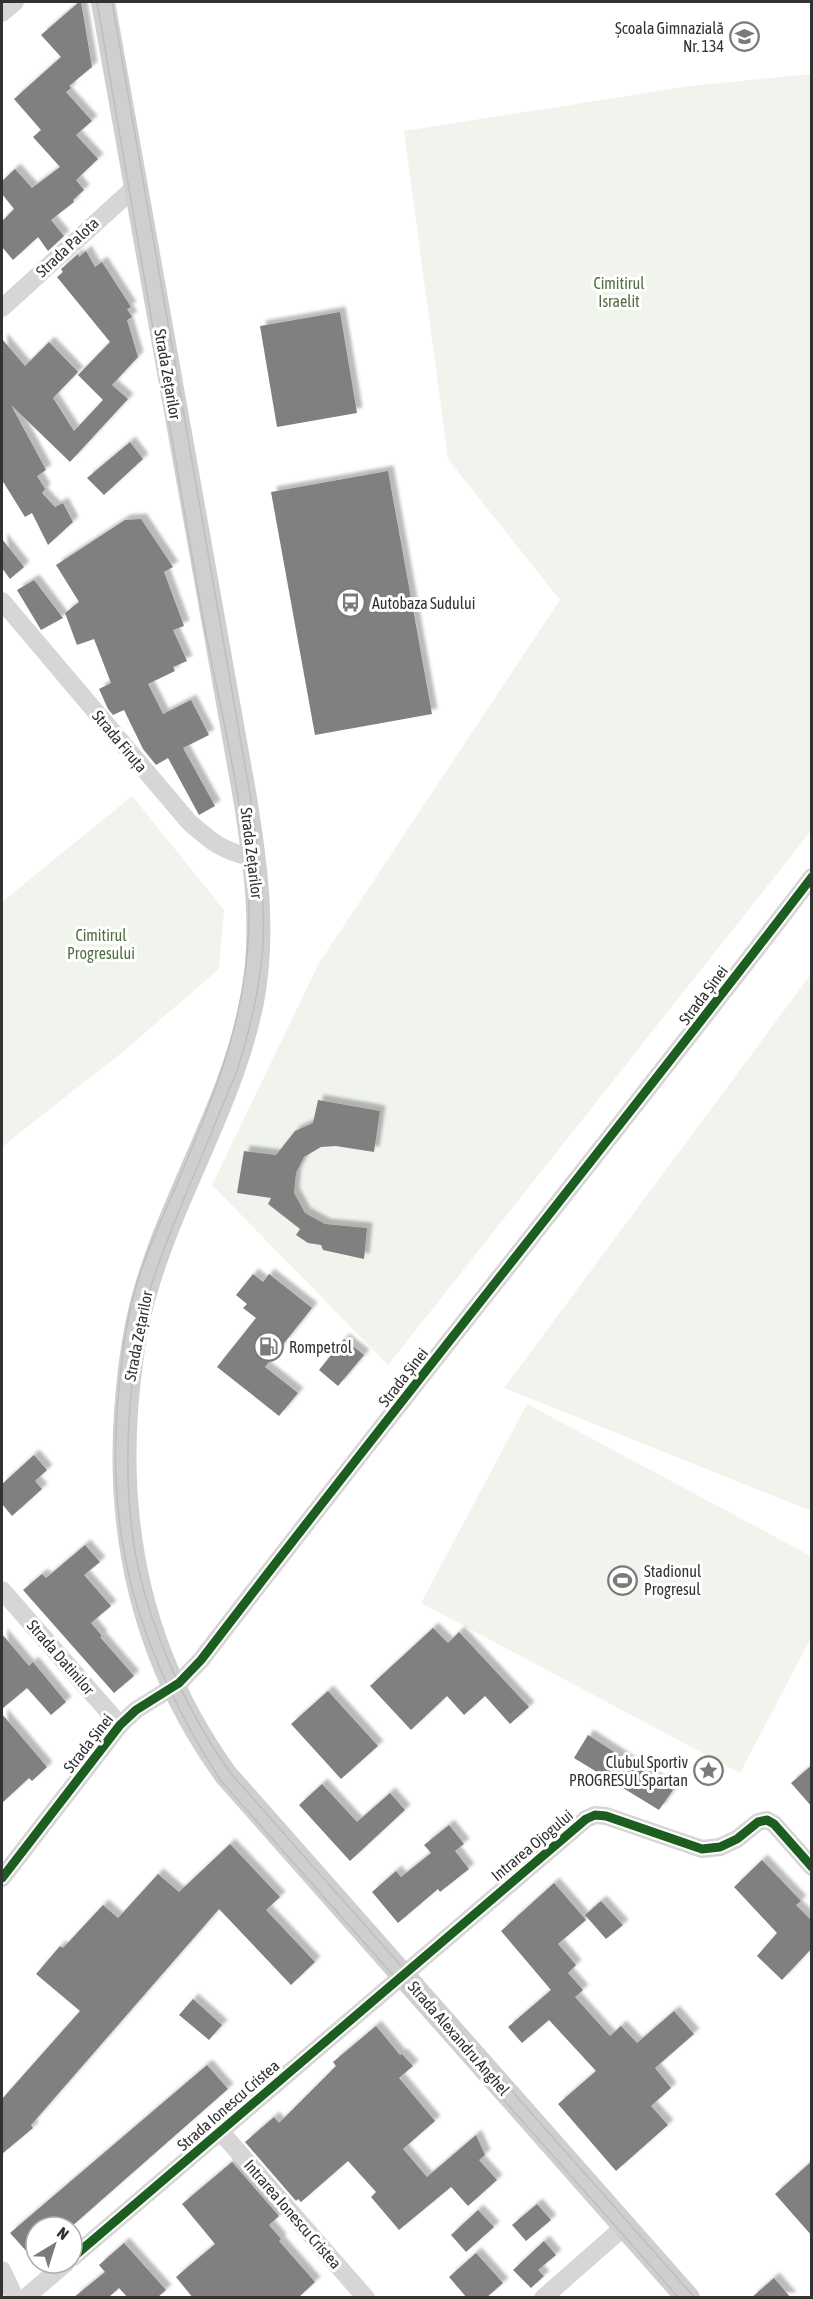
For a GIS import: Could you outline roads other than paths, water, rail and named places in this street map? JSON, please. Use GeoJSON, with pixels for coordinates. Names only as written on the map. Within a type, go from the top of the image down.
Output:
{"type":"FeatureCollection","features":[{"type":"Feature","properties":{"kind":"main road","name":"Strada Zețarilor"},"geometry":{"type":"LineString","coordinates":[[103,2],[258,890],[259,945],[252,1000],[246,1026],[232,1070],[147,1285],[135,1330],[128,1380],[124,1439],[124,1490],[129,1535],[138,1586],[150,1631],[174,1688]]}},
{"type":"Feature","properties":{"kind":"main road","name":"Strada Alexandru Anghel"},"geometry":{"type":"LineString","coordinates":[[174,1688],[201,1740],[226,1775],[688,2298]]}},
{"type":"Feature","properties":{"kind":"street"},"geometry":{"type":"LineString","coordinates":[[2,13],[15,2]]}},
{"type":"Feature","properties":{"kind":"street","name":"Strada Palota"},"geometry":{"type":"LineString","coordinates":[[2,308],[134,188]]}},
{"type":"Feature","properties":{"kind":"street","name":"Strada Firuța"},"geometry":{"type":"LineString","coordinates":[[2,601],[189,822],[213,843],[228,852],[254,858]]}},
{"type":"Feature","properties":{"kind":"street","name":"Strada Șinei"},"geometry":{"type":"LineString","coordinates":[[2,1878],[120,1725],[136,1710],[174,1688],[201,1660],[812,877]]}},
{"type":"Feature","properties":{"kind":"street","name":"Strada Datinilor"},"geometry":{"type":"LineString","coordinates":[[2,1590],[120,1725]]}},
{"type":"Feature","properties":{"kind":"street","name":"Intrarea Ojogului"},"geometry":{"type":"LineString","coordinates":[[403,1975],[586,1819],[595,1815],[606,1816],[702,1849],[720,1847],[737,1839],[758,1822],[767,1820],[774,1824],[812,1867]]}},
{"type":"Feature","properties":{"kind":"street","name":"Strada Ionescu Cristea"},"geometry":{"type":"LineString","coordinates":[[84,2248],[403,1975]]}},
{"type":"Feature","properties":{"kind":"street","name":"Intrarea Ionescu Cristea"},"geometry":{"type":"LineString","coordinates":[[220,2131],[366,2298]]}},
{"type":"Feature","properties":{"kind":"street"},"geometry":{"type":"LineString","coordinates":[[543,2298],[626,2226]]}},
{"type":"Feature","properties":{"kind":"street"},"geometry":{"type":"LineString","coordinates":[[2,2270],[15,2298]]}},
{"type":"Feature","properties":{"kind":"street"},"geometry":{"type":"LineString","coordinates":[[26,2298],[52,2275]]}},
{"type":"Feature","properties":{"kind":"tram line"},"geometry":{"type":"LineString","coordinates":[[97,2],[200,602],[237,789],[247,864],[249,902],[244,977],[229,1048],[205,1117],[142,1268],[134,1293],[126,1334],[120,1374],[115,1443],[117,1495],[123,1545],[134,1594],[149,1641],[169,1688],[221,1781],[679,2298]]}},
{"type":"Feature","properties":{"kind":"tram line"},"geometry":{"type":"LineString","coordinates":[[112,2],[250,794],[260,870],[264,926],[257,993],[242,1056],[161,1258],[146,1302],[138,1336],[130,1410],[128,1479],[132,1530],[145,1593],[155,1626],[182,1691],[215,1750],[233,1776],[695,2298]]}},
{"type":"Feature","properties":{"kind":"place","name":"Școala Gimnazială Nr. 134"},"geometry":{"type":"Point","coordinates":[745,37]}},
{"type":"Feature","properties":{"kind":"place","name":"Autobaza Sudului"},"geometry":{"type":"Point","coordinates":[351,603]}},
{"type":"Feature","properties":{"kind":"place","name":"Rompetrol"},"geometry":{"type":"Point","coordinates":[268,1347]}},
{"type":"Feature","properties":{"kind":"place","name":"Stadionul Progresul"},"geometry":{"type":"Point","coordinates":[623,1580]}},
{"type":"Feature","properties":{"kind":"place","name":"Clubul Sportiv PROGRESUL Spartan"},"geometry":{"type":"Point","coordinates":[709,1771]}},
{"type":"Feature","properties":{"kind":"park label","name":"Cimitirul Israelit"},"geometry":{"type":"Point","coordinates":[619,292]}},
{"type":"Feature","properties":{"kind":"park label","name":"Cimitirul Progresului"},"geometry":{"type":"Point","coordinates":[101,944]}}]}
